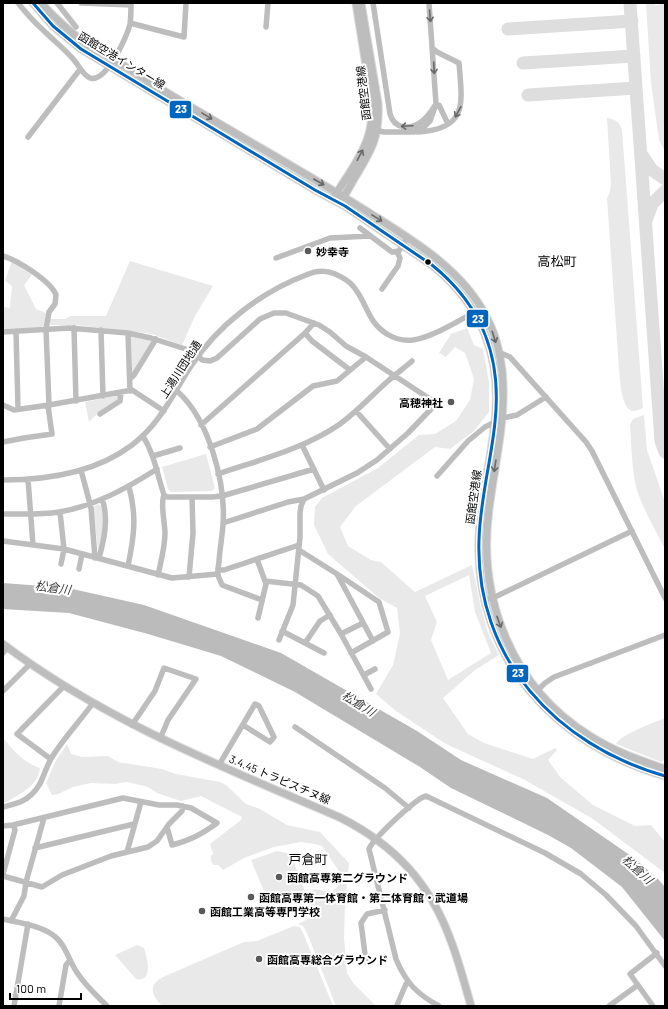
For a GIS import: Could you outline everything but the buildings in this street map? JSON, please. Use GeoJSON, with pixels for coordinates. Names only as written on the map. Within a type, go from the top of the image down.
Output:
{"type":"FeatureCollection","features":[{"type":"Feature","properties":{"kind":"main road","name":"函館空港インター線"},"geometry":{"type":"LineString","coordinates":[[33,3],[53,26],[70,42],[335,202]]}},
{"type":"Feature","properties":{"kind":"main road","name":"函館空港インター線"},"geometry":{"type":"LineString","coordinates":[[41,3],[53,16],[82,41],[337,193]]}},
{"type":"Feature","properties":{"kind":"main road","name":"函館空港線"},"geometry":{"type":"LineString","coordinates":[[335,202],[344,197],[365,162],[373,145],[374,130],[372,103],[356,3]]}},
{"type":"Feature","properties":{"kind":"main road","name":"函館空港線"},"geometry":{"type":"LineString","coordinates":[[335,202],[337,193],[379,119],[378,103],[361,3]]}},
{"type":"Feature","properties":{"kind":"main road","name":"函館空港線"},"geometry":{"type":"LineString","coordinates":[[337,193],[405,241],[443,273],[461,293],[475,312],[485,333],[493,356],[496,388],[495,422],[482,503],[479,539],[480,571],[488,599],[512,650],[535,693],[588,735],[622,753],[665,772]]}},
{"type":"Feature","properties":{"kind":"main road","name":"函館空港線"},"geometry":{"type":"LineString","coordinates":[[335,202],[405,241],[427,251],[465,285],[482,308],[493,332],[499,354],[504,389],[502,418],[487,519],[486,564],[488,599]]}},
{"type":"Feature","properties":{"kind":"main road","name":"3.4.45 トラピスチヌ線"},"geometry":{"type":"LineString","coordinates":[[4,648],[64,686],[132,725],[160,739],[339,817],[377,839],[405,864],[431,899],[451,942],[472,1006]]}},
{"type":"Feature","properties":{"kind":"street"},"geometry":{"type":"LineString","coordinates":[[18,3],[42,29],[66,51],[87,76],[94,78],[99,77],[114,59],[127,34],[130,23],[131,4],[81,3]]}},
{"type":"Feature","properties":{"kind":"street"},"geometry":{"type":"LineString","coordinates":[[130,23],[184,37],[186,3]]}},
{"type":"Feature","properties":{"kind":"street"},"geometry":{"type":"LineString","coordinates":[[266,27],[268,3]]}},
{"type":"Feature","properties":{"kind":"street"},"geometry":{"type":"LineString","coordinates":[[373,3],[390,114],[393,122],[401,126],[416,124],[424,119],[436,104]]}},
{"type":"Feature","properties":{"kind":"street"},"geometry":{"type":"LineString","coordinates":[[414,132],[424,127],[430,121],[436,104],[429,3]]}},
{"type":"Feature","properties":{"kind":"street"},"geometry":{"type":"LineString","coordinates":[[59,4],[76,27]]}},
{"type":"Feature","properties":{"kind":"street"},"geometry":{"type":"LineString","coordinates":[[374,130],[391,132],[435,130],[448,124],[458,113],[462,102],[459,63],[432,48]]}},
{"type":"Feature","properties":{"kind":"street"},"geometry":{"type":"LineString","coordinates":[[28,138],[78,72]]}},
{"type":"Feature","properties":{"kind":"street"},"geometry":{"type":"LineString","coordinates":[[436,104],[439,105],[448,124]]}},
{"type":"Feature","properties":{"kind":"street"},"geometry":{"type":"LineString","coordinates":[[360,228],[392,252],[397,252]]}},
{"type":"Feature","properties":{"kind":"street"},"geometry":{"type":"LineString","coordinates":[[276,258],[330,238],[370,236]]}},
{"type":"Feature","properties":{"kind":"street"},"geometry":{"type":"LineString","coordinates":[[397,252],[405,241]]}},
{"type":"Feature","properties":{"kind":"street"},"geometry":{"type":"LineString","coordinates":[[382,289],[398,266],[400,258],[397,252]]}},
{"type":"Feature","properties":{"kind":"street"},"geometry":{"type":"LineString","coordinates":[[3,256],[19,263],[53,288],[56,294],[56,302],[49,312],[46,329],[49,406],[52,434],[3,442]]}},
{"type":"Feature","properties":{"kind":"street","name":"上湯川団地通"},"geometry":{"type":"LineString","coordinates":[[3,480],[52,477],[81,470],[115,457],[143,436],[164,412],[199,356],[220,332],[255,302],[304,275],[318,272],[332,273],[349,282],[356,290],[374,324],[394,338],[408,340],[423,338],[482,308]]}},
{"type":"Feature","properties":{"kind":"street"},"geometry":{"type":"LineString","coordinates":[[3,332],[74,328],[128,333],[156,339],[195,352],[202,360],[205,361],[215,359],[256,322],[274,313],[286,313],[314,323],[330,332],[346,346],[366,357],[433,401],[434,404],[408,433],[377,460],[356,473],[304,499],[295,500],[223,523]]}},
{"type":"Feature","properties":{"kind":"street"},"geometry":{"type":"LineString","coordinates":[[201,425],[305,333],[314,323]]}},
{"type":"Feature","properties":{"kind":"street"},"geometry":{"type":"LineString","coordinates":[[74,328],[76,401]]}},
{"type":"Feature","properties":{"kind":"street"},"geometry":{"type":"LineString","coordinates":[[101,330],[103,396]]}},
{"type":"Feature","properties":{"kind":"street"},"geometry":{"type":"LineString","coordinates":[[16,331],[18,409]]}},
{"type":"Feature","properties":{"kind":"street"},"geometry":{"type":"LineString","coordinates":[[128,333],[130,391]]}},
{"type":"Feature","properties":{"kind":"street"},"geometry":{"type":"LineString","coordinates":[[305,333],[312,341],[350,370]]}},
{"type":"Feature","properties":{"kind":"street"},"geometry":{"type":"LineString","coordinates":[[130,379],[156,339]]}},
{"type":"Feature","properties":{"kind":"street"},"geometry":{"type":"LineString","coordinates":[[503,354],[510,356],[586,442],[592,451],[665,598]]}},
{"type":"Feature","properties":{"kind":"street"},"geometry":{"type":"LineString","coordinates":[[210,447],[257,429],[267,423],[313,386],[334,383],[366,357]]}},
{"type":"Feature","properties":{"kind":"street"},"geometry":{"type":"LineString","coordinates":[[218,474],[302,445],[340,424],[412,362]]}},
{"type":"Feature","properties":{"kind":"street"},"geometry":{"type":"LineString","coordinates":[[3,404],[14,410],[49,406],[132,390],[164,412]]}},
{"type":"Feature","properties":{"kind":"street"},"geometry":{"type":"LineString","coordinates":[[177,391],[185,398],[201,425],[210,447],[218,474],[222,496],[223,523],[218,572],[222,585],[262,600]]}},
{"type":"Feature","properties":{"kind":"street"},"geometry":{"type":"LineString","coordinates":[[100,414],[120,401],[121,392]]}},
{"type":"Feature","properties":{"kind":"street"},"geometry":{"type":"LineString","coordinates":[[437,476],[468,441],[502,418],[517,415],[546,397]]}},
{"type":"Feature","properties":{"kind":"street"},"geometry":{"type":"LineString","coordinates":[[356,411],[390,449]]}},
{"type":"Feature","properties":{"kind":"street"},"geometry":{"type":"LineString","coordinates":[[143,436],[153,456],[164,496],[162,500],[164,513],[164,538],[158,574]]}},
{"type":"Feature","properties":{"kind":"street"},"geometry":{"type":"LineString","coordinates":[[302,445],[324,490]]}},
{"type":"Feature","properties":{"kind":"street"},"geometry":{"type":"LineString","coordinates":[[153,456],[180,448]]}},
{"type":"Feature","properties":{"kind":"street"},"geometry":{"type":"LineString","coordinates":[[3,514],[60,512],[90,504],[129,487],[157,469]]}},
{"type":"Feature","properties":{"kind":"street"},"geometry":{"type":"LineString","coordinates":[[164,496],[168,498],[222,496],[314,469]]}},
{"type":"Feature","properties":{"kind":"street"},"geometry":{"type":"LineString","coordinates":[[81,470],[90,504],[97,558]]}},
{"type":"Feature","properties":{"kind":"street"},"geometry":{"type":"LineString","coordinates":[[28,479],[33,545]]}},
{"type":"Feature","properties":{"kind":"street"},"geometry":{"type":"LineString","coordinates":[[128,566],[135,524],[134,506],[129,487]]}},
{"type":"Feature","properties":{"kind":"street"},"geometry":{"type":"LineString","coordinates":[[189,577],[193,533],[192,497]]}},
{"type":"Feature","properties":{"kind":"street"},"geometry":{"type":"LineString","coordinates":[[97,558],[103,544],[105,528],[105,509],[102,499]]}},
{"type":"Feature","properties":{"kind":"street"},"geometry":{"type":"LineString","coordinates":[[279,640],[293,605],[297,585],[301,550],[300,513],[304,499]]}},
{"type":"Feature","properties":{"kind":"street"},"geometry":{"type":"LineString","coordinates":[[60,512],[64,549],[61,564]]}},
{"type":"Feature","properties":{"kind":"street"},"geometry":{"type":"LineString","coordinates":[[488,599],[632,531]]}},
{"type":"Feature","properties":{"kind":"street"},"geometry":{"type":"LineString","coordinates":[[3,541],[64,549],[172,578],[189,577],[218,572],[257,559],[301,550],[379,602],[388,632],[351,653]]}},
{"type":"Feature","properties":{"kind":"street"},"geometry":{"type":"LineString","coordinates":[[79,569],[82,554]]}},
{"type":"Feature","properties":{"kind":"street"},"geometry":{"type":"LineString","coordinates":[[257,559],[265,581],[258,618]]}},
{"type":"Feature","properties":{"kind":"street"},"geometry":{"type":"LineString","coordinates":[[337,574],[373,641]]}},
{"type":"Feature","properties":{"kind":"street"},"geometry":{"type":"LineString","coordinates":[[265,581],[297,585],[318,596],[371,689]]}},
{"type":"Feature","properties":{"kind":"street"},"geometry":{"type":"LineString","coordinates":[[305,642],[320,621],[330,615]]}},
{"type":"Feature","properties":{"kind":"street"},"geometry":{"type":"LineString","coordinates":[[341,634],[363,623]]}},
{"type":"Feature","properties":{"kind":"street"},"geometry":{"type":"LineString","coordinates":[[282,631],[324,653]]}},
{"type":"Feature","properties":{"kind":"street"},"geometry":{"type":"LineString","coordinates":[[535,693],[545,683],[554,677],[665,634]]}},
{"type":"Feature","properties":{"kind":"street"},"geometry":{"type":"LineString","coordinates":[[3,691],[30,664]]}},
{"type":"Feature","properties":{"kind":"street"},"geometry":{"type":"LineString","coordinates":[[132,725],[156,691],[164,668],[196,679],[168,720],[160,739]]}},
{"type":"Feature","properties":{"kind":"street"},"geometry":{"type":"LineString","coordinates":[[364,675],[376,669]]}},
{"type":"Feature","properties":{"kind":"street"},"geometry":{"type":"LineString","coordinates":[[48,757],[17,734],[64,686]]}},
{"type":"Feature","properties":{"kind":"street"},"geometry":{"type":"LineString","coordinates":[[3,806],[22,801],[34,793],[41,783],[48,764],[54,754],[93,703]]}},
{"type":"Feature","properties":{"kind":"street"},"geometry":{"type":"LineString","coordinates":[[220,765],[255,704],[259,706],[274,737],[270,742],[243,725]]}},
{"type":"Feature","properties":{"kind":"street"},"geometry":{"type":"LineString","coordinates":[[295,727],[385,788],[409,808]]}},
{"type":"Feature","properties":{"kind":"street"},"geometry":{"type":"LineString","coordinates":[[439,1006],[416,991],[403,974],[396,959],[369,849],[372,843],[409,808],[422,797],[426,796],[545,853],[581,874],[606,895],[636,926],[665,966]]}},
{"type":"Feature","properties":{"kind":"street"},"geometry":{"type":"LineString","coordinates":[[3,826],[44,818],[123,798],[159,805],[183,806],[191,808],[217,823],[204,833],[172,845],[167,827]]}},
{"type":"Feature","properties":{"kind":"street"},"geometry":{"type":"LineString","coordinates":[[127,852],[141,802]]}},
{"type":"Feature","properties":{"kind":"street"},"geometry":{"type":"LineString","coordinates":[[13,825],[15,830],[3,875],[42,887],[62,875],[111,856],[148,847],[157,842],[167,827],[182,811],[183,806]]}},
{"type":"Feature","properties":{"kind":"street"},"geometry":{"type":"LineString","coordinates":[[11,921],[24,896],[26,882],[44,818]]}},
{"type":"Feature","properties":{"kind":"street"},"geometry":{"type":"LineString","coordinates":[[35,848],[134,824]]}},
{"type":"Feature","properties":{"kind":"street"},"geometry":{"type":"LineString","coordinates":[[366,962],[361,923],[367,914],[385,910]]}},
{"type":"Feature","properties":{"kind":"street"},"geometry":{"type":"LineString","coordinates":[[3,919],[28,924],[53,935],[63,946],[79,976],[107,1006]]}},
{"type":"Feature","properties":{"kind":"street"},"geometry":{"type":"LineString","coordinates":[[14,1006],[28,924]]}},
{"type":"Feature","properties":{"kind":"street"},"geometry":{"type":"LineString","coordinates":[[653,1006],[630,974],[657,953]]}},
{"type":"Feature","properties":{"kind":"street"},"geometry":{"type":"LineString","coordinates":[[59,1006],[66,965],[70,960]]}},
{"type":"Feature","properties":{"kind":"street"},"geometry":{"type":"LineString","coordinates":[[398,1006],[397,1005],[406,984]]}},
{"type":"Feature","properties":{"kind":"street"},"geometry":{"type":"LineString","coordinates":[[609,1006],[638,985]]}},
{"type":"Feature","properties":{"kind":"shaded area"},"geometry":{"type":"Polygon","coordinates":[[[646,3],[655,3],[655,5],[659,5],[659,3],[665,3],[665,151],[659,140],[651,83],[646,3]]]}},
{"type":"Feature","properties":{"kind":"shaded area"},"geometry":{"type":"Polygon","coordinates":[[[607,118],[617,121],[622,130],[643,408],[636,411],[630,410],[626,406],[620,380],[607,198],[610,192],[611,184],[607,118]]]}},
{"type":"Feature","properties":{"kind":"shaded area"},"geometry":{"type":"Polygon","coordinates":[[[12,261],[32,275],[24,285],[36,309],[46,313],[44,325],[42,327],[3,330],[3,307],[10,308],[12,286],[5,281],[12,261]]]}},
{"type":"Feature","properties":{"kind":"shaded area"},"geometry":{"type":"Polygon","coordinates":[[[130,261],[213,286],[195,316],[182,345],[152,334],[76,325],[50,325],[50,319],[65,319],[70,316],[106,316],[130,261]]]}},
{"type":"Feature","properties":{"kind":"shaded area"},"geometry":{"type":"Polygon","coordinates":[[[467,328],[474,345],[483,349],[489,382],[489,412],[474,431],[450,449],[435,447],[356,506],[340,527],[348,546],[371,560],[381,562],[415,592],[472,565],[488,633],[499,655],[475,670],[443,698],[468,734],[484,743],[533,759],[555,748],[557,750],[548,760],[560,777],[593,805],[635,826],[651,825],[665,842],[665,873],[593,819],[525,780],[446,744],[396,711],[376,694],[393,665],[400,634],[397,608],[379,598],[328,554],[314,525],[315,507],[322,498],[378,468],[419,435],[435,434],[456,421],[470,400],[474,379],[465,353],[455,347],[446,357],[439,353],[451,334],[467,328]],[[469,575],[425,596],[437,622],[431,640],[448,680],[491,653],[475,612],[469,575]]]}},
{"type":"Feature","properties":{"kind":"shaded area"},"geometry":{"type":"Polygon","coordinates":[[[131,336],[153,341],[133,373],[132,373],[131,336]]]}},
{"type":"Feature","properties":{"kind":"shaded area"},"geometry":{"type":"Polygon","coordinates":[[[119,395],[118,400],[99,412],[89,422],[85,402],[119,395]]]}},
{"type":"Feature","properties":{"kind":"shaded area"},"geometry":{"type":"Polygon","coordinates":[[[644,415],[647,450],[665,502],[665,549],[647,515],[638,493],[634,476],[630,425],[633,419],[644,415]]]}},
{"type":"Feature","properties":{"kind":"shaded area"},"geometry":{"type":"Polygon","coordinates":[[[206,454],[215,488],[212,491],[171,492],[168,489],[162,467],[206,454]]]}},
{"type":"Feature","properties":{"kind":"shaded area"},"geometry":{"type":"Polygon","coordinates":[[[98,504],[101,506],[103,517],[99,551],[93,507],[98,504]]]}},
{"type":"Feature","properties":{"kind":"shaded area"},"geometry":{"type":"Polygon","coordinates":[[[665,718],[665,756],[664,760],[661,762],[616,744],[619,740],[631,733],[665,718]]]}},
{"type":"Feature","properties":{"kind":"shaded area"},"geometry":{"type":"Polygon","coordinates":[[[3,738],[24,759],[40,768],[36,780],[28,788],[7,802],[3,803],[3,738]]]}},
{"type":"Feature","properties":{"kind":"shaded area"},"geometry":{"type":"Polygon","coordinates":[[[67,744],[71,754],[82,757],[108,756],[118,762],[162,769],[176,774],[220,782],[226,785],[246,804],[260,809],[287,825],[320,832],[349,863],[345,902],[344,937],[347,973],[354,984],[376,1006],[336,1006],[307,933],[303,926],[298,924],[312,917],[309,898],[315,889],[333,891],[341,883],[341,874],[322,846],[301,842],[274,847],[244,858],[223,870],[218,865],[213,865],[211,861],[211,856],[213,854],[210,844],[241,820],[242,817],[201,796],[181,801],[157,793],[148,787],[127,782],[115,784],[91,783],[73,787],[58,794],[52,795],[46,783],[55,762],[67,744]]]}},
{"type":"Feature","properties":{"kind":"shaded area","name":"函館高専第二グラウンド"},"geometry":{"type":"Polygon","coordinates":[[[277,851],[291,854],[306,894],[271,908],[251,860],[277,851]]]}},
{"type":"Feature","properties":{"kind":"shaded area","name":"函館高専総合グラウンド"},"geometry":{"type":"Polygon","coordinates":[[[294,926],[300,927],[303,933],[333,1006],[162,1006],[155,998],[153,987],[158,980],[163,977],[244,942],[257,941],[294,926]]]}},
{"type":"Feature","properties":{"kind":"shaded area"},"geometry":{"type":"Polygon","coordinates":[[[137,945],[144,948],[148,963],[147,973],[142,979],[136,979],[115,955],[137,945]]]}},
{"type":"Feature","properties":{"kind":"water","name":"松倉川"},"geometry":{"type":"Polygon","coordinates":[[[3,583],[68,588],[144,605],[281,653],[417,731],[461,760],[547,798],[634,858],[665,887],[665,941],[622,887],[571,848],[548,835],[451,788],[420,767],[295,692],[221,656],[148,634],[69,613],[3,609],[3,583]]]}},
{"type":"Feature","properties":{"kind":"taxiway"},"geometry":{"type":"LineString","coordinates":[[630,3],[661,441],[665,452]]}},
{"type":"Feature","properties":{"kind":"taxiway"},"geometry":{"type":"LineString","coordinates":[[508,29],[632,21]]}},
{"type":"Feature","properties":{"kind":"taxiway"},"geometry":{"type":"LineString","coordinates":[[523,63],[634,56]]}},
{"type":"Feature","properties":{"kind":"taxiway"},"geometry":{"type":"LineString","coordinates":[[528,95],[636,88]]}},
{"type":"Feature","properties":{"kind":"taxiway"},"geometry":{"type":"LineString","coordinates":[[642,155],[652,170],[665,179]]}},
{"type":"Feature","properties":{"kind":"taxiway"},"geometry":{"type":"LineString","coordinates":[[647,218],[652,204],[665,191]]}},
{"type":"Feature","properties":{"kind":"transit line","name":"23"},"geometry":{"type":"LineString","coordinates":[[33,3],[53,26],[81,49],[315,190],[345,206],[432,265],[450,281],[464,298],[476,316],[485,335],[492,355],[495,376],[495,422],[481,510],[479,540],[481,583],[491,622],[507,658],[530,691],[557,719],[589,743],[626,762],[665,776]]}},
{"type":"Feature","properties":{"kind":"place","name":"妙幸寺"},"geometry":{"type":"Point","coordinates":[308,251]}},
{"type":"Feature","properties":{"kind":"place","name":"高穂神社"},"geometry":{"type":"Point","coordinates":[451,402]}},
{"type":"Feature","properties":{"kind":"place","name":"函館高専第二グラウンド"},"geometry":{"type":"Point","coordinates":[279,877]}},
{"type":"Feature","properties":{"kind":"place","name":"函館高専第一体育館・第二体育館・武道場"},"geometry":{"type":"Point","coordinates":[251,897]}},
{"type":"Feature","properties":{"kind":"place","name":"函館工業高等専門学校"},"geometry":{"type":"Point","coordinates":[202,911]}},
{"type":"Feature","properties":{"kind":"place","name":"函館高専総合グラウンド"},"geometry":{"type":"Point","coordinates":[259,959]}},
{"type":"Feature","properties":{"kind":"district","name":"高松町"},"geometry":{"type":"Point","coordinates":[557,261]}},
{"type":"Feature","properties":{"kind":"district","name":"戸倉町"},"geometry":{"type":"Point","coordinates":[308,859]}}]}
